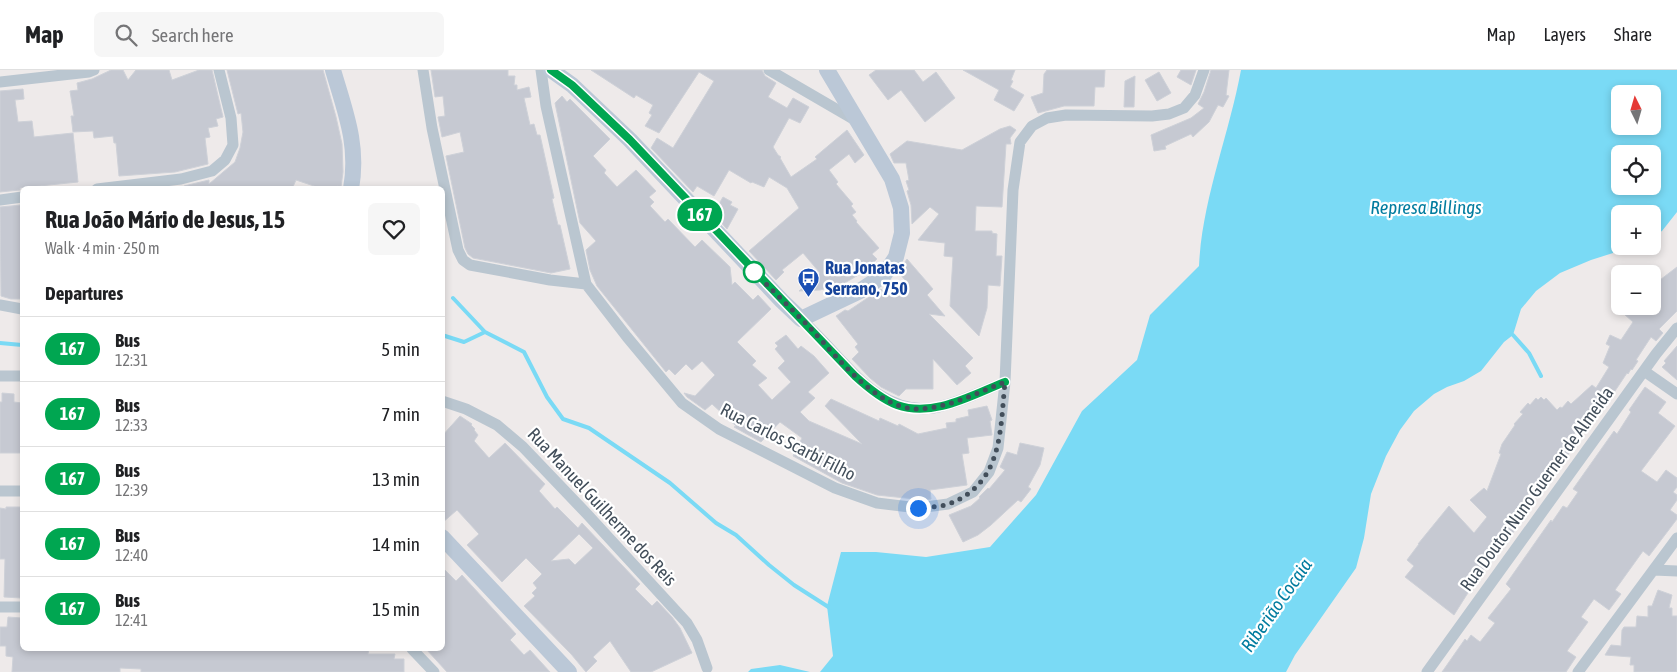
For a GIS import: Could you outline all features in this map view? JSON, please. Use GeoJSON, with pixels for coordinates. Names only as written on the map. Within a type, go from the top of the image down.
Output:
{"type":"FeatureCollection","features":[{"type":"Feature","properties":{"kind":"street"},"geometry":{"type":"LineString","coordinates":[[0,82],[94,70]]}},
{"type":"Feature","properties":{"kind":"street"},"geometry":{"type":"LineString","coordinates":[[122,186],[181,179],[212,171],[225,160],[233,145],[231,118],[219,70]]}},
{"type":"Feature","properties":{"kind":"street"},"geometry":{"type":"LineString","coordinates":[[333,70],[353,143],[351,186]]}},
{"type":"Feature","properties":{"kind":"street"},"geometry":{"type":"LineString","coordinates":[[423,70],[444,186]]}},
{"type":"Feature","properties":{"kind":"street","name":"Rua Carlos Scarbi Filho"},"geometry":{"type":"LineString","coordinates":[[541,70],[546,106],[586,284],[682,403],[720,429],[835,488],[877,503],[918,508],[948,504],[973,492],[989,472],[998,448],[1005,382],[1013,190],[1020,142],[1032,126],[1047,118],[1066,115],[1152,116],[1169,114],[1184,108],[1195,95],[1204,70]]}},
{"type":"Feature","properties":{"kind":"street"},"geometry":{"type":"LineString","coordinates":[[551,70],[572,85],[630,140],[782,301],[873,392],[896,404],[915,409],[934,408],[955,402],[1005,382]]}},
{"type":"Feature","properties":{"kind":"street"},"geometry":{"type":"LineString","coordinates":[[769,70],[859,122]]}},
{"type":"Feature","properties":{"kind":"street"},"geometry":{"type":"LineString","coordinates":[[801,319],[860,291],[884,275],[896,257],[902,233],[901,208],[892,179],[827,70]]}},
{"type":"Feature","properties":{"kind":"street"},"geometry":{"type":"LineString","coordinates":[[445,189],[458,250],[463,260],[470,265],[488,270],[586,284]]}},
{"type":"Feature","properties":{"kind":"street"},"geometry":{"type":"LineString","coordinates":[[0,200],[20,197]]}},
{"type":"Feature","properties":{"kind":"street"},"geometry":{"type":"LineString","coordinates":[[0,305],[20,309]]}},
{"type":"Feature","properties":{"kind":"street","name":"Rua Doutor Nuno Guerner de Almeida"},"geometry":{"type":"LineString","coordinates":[[1427,672],[1677,328]]}},
{"type":"Feature","properties":{"kind":"street"},"geometry":{"type":"LineString","coordinates":[[1644,371],[1677,394]]}},
{"type":"Feature","properties":{"kind":"street"},"geometry":{"type":"LineString","coordinates":[[0,376],[20,376]]}},
{"type":"Feature","properties":{"kind":"street","name":"Rua Manuel Guilherme dos Reis"},"geometry":{"type":"LineString","coordinates":[[445,402],[466,409],[497,425],[523,447],[687,623],[697,640],[707,668]]}},
{"type":"Feature","properties":{"kind":"street"},"geometry":{"type":"LineString","coordinates":[[0,491],[20,491]]}},
{"type":"Feature","properties":{"kind":"street"},"geometry":{"type":"LineString","coordinates":[[1578,672],[1677,538]]}},
{"type":"Feature","properties":{"kind":"street"},"geometry":{"type":"LineString","coordinates":[[445,540],[569,672]]}},
{"type":"Feature","properties":{"kind":"street"},"geometry":{"type":"LineString","coordinates":[[1654,570],[1677,571]]}},
{"type":"Feature","properties":{"kind":"street"},"geometry":{"type":"LineString","coordinates":[[0,607],[20,607]]}},
{"type":"Feature","properties":{"kind":"street"},"geometry":{"type":"LineString","coordinates":[[414,651],[434,672]]}},
{"type":"Feature","properties":{"kind":"water"},"geometry":{"type":"Polygon","coordinates":[[[1241,70],[1677,70],[1677,212],[1661,232],[1661,205],[1611,205],[1611,254],[1560,273],[1536,291],[1521,309],[1513,335],[1504,342],[1481,371],[1464,381],[1434,394],[1414,411],[1400,430],[1386,456],[1371,494],[1364,538],[1356,568],[1295,655],[1286,672],[820,672],[833,656],[827,606],[841,552],[876,552],[926,557],[990,547],[1036,495],[1082,411],[1137,360],[1150,315],[1199,266],[1201,241],[1210,192],[1241,70]]]}},
{"type":"Feature","properties":{"kind":"water"},"geometry":{"type":"Polygon","coordinates":[[[780,665],[810,672],[748,672],[751,669],[780,665]]]}},
{"type":"Feature","properties":{"kind":"building"},"geometry":{"type":"Polygon","coordinates":[[[111,70],[123,70],[128,80],[136,70],[169,70],[172,80],[199,70],[212,70],[223,117],[216,119],[218,126],[208,128],[210,137],[205,138],[208,164],[175,172],[119,176],[116,143],[114,143],[113,136],[94,138],[93,131],[73,132],[71,116],[74,116],[70,91],[78,90],[77,83],[92,79],[111,70]]]}},
{"type":"Feature","properties":{"kind":"building"},"geometry":{"type":"Polygon","coordinates":[[[227,70],[323,70],[342,144],[343,172],[341,186],[314,186],[296,180],[293,186],[184,186],[209,180],[209,184],[235,162],[243,132],[241,113],[238,114],[227,70]]]}},
{"type":"Feature","properties":{"kind":"building"},"geometry":{"type":"Polygon","coordinates":[[[431,70],[508,70],[508,76],[515,76],[514,85],[517,85],[517,90],[529,87],[531,97],[524,98],[530,125],[534,124],[537,135],[540,135],[554,198],[552,199],[570,269],[551,273],[473,258],[468,254],[465,248],[446,156],[464,152],[460,132],[442,137],[438,117],[445,116],[443,96],[435,97],[431,70]]]}},
{"type":"Feature","properties":{"kind":"building"},"geometry":{"type":"Polygon","coordinates":[[[591,70],[762,70],[765,76],[776,83],[768,97],[787,108],[793,98],[809,107],[800,123],[789,118],[773,147],[781,157],[791,177],[817,159],[815,157],[847,130],[864,155],[855,163],[849,154],[829,170],[838,182],[836,184],[853,204],[851,206],[856,212],[852,215],[856,222],[879,248],[872,254],[877,259],[865,271],[843,284],[820,290],[799,291],[820,273],[803,253],[782,270],[784,272],[776,280],[749,251],[799,208],[787,188],[769,177],[764,187],[751,183],[729,170],[714,196],[697,186],[693,192],[651,148],[657,138],[673,148],[714,81],[699,72],[659,133],[645,126],[652,115],[649,113],[653,105],[636,95],[634,98],[591,70]]]}},
{"type":"Feature","properties":{"kind":"building"},"geometry":{"type":"Polygon","coordinates":[[[876,70],[914,70],[923,82],[936,72],[955,98],[925,122],[901,90],[888,100],[869,75],[876,70]]]}},
{"type":"Feature","properties":{"kind":"building"},"geometry":{"type":"Polygon","coordinates":[[[963,70],[1015,70],[1010,87],[1024,95],[1014,111],[994,100],[999,90],[963,70]]]}},
{"type":"Feature","properties":{"kind":"building"},"geometry":{"type":"Polygon","coordinates":[[[1047,70],[1105,70],[1104,87],[1095,87],[1094,106],[1064,106],[1038,113],[1031,97],[1043,93],[1044,74],[1047,70]]]}},
{"type":"Feature","properties":{"kind":"building"},"geometry":{"type":"Polygon","coordinates":[[[1181,70],[1196,70],[1191,85],[1177,77],[1181,70]]]}},
{"type":"Feature","properties":{"kind":"building"},"geometry":{"type":"Polygon","coordinates":[[[1211,70],[1229,70],[1226,95],[1229,96],[1223,107],[1218,105],[1209,122],[1193,137],[1191,134],[1165,146],[1166,149],[1154,151],[1151,135],[1191,118],[1204,108],[1198,104],[1211,70]]]}},
{"type":"Feature","properties":{"kind":"building"},"geometry":{"type":"Polygon","coordinates":[[[1159,72],[1171,93],[1157,101],[1145,80],[1159,72]]]}},
{"type":"Feature","properties":{"kind":"building"},"geometry":{"type":"Polygon","coordinates":[[[1135,76],[1134,107],[1124,107],[1125,81],[1135,76]]]}},
{"type":"Feature","properties":{"kind":"building"},"geometry":{"type":"Polygon","coordinates":[[[23,89],[24,99],[15,100],[18,122],[32,121],[34,137],[73,133],[78,182],[20,186],[20,190],[0,192],[0,91],[23,89]]]}},
{"type":"Feature","properties":{"kind":"building"},"geometry":{"type":"Polygon","coordinates":[[[562,96],[567,102],[570,99],[610,139],[593,156],[606,170],[604,173],[617,187],[636,170],[656,191],[649,197],[654,202],[650,206],[665,222],[668,219],[695,247],[702,240],[730,267],[732,285],[735,282],[753,300],[758,295],[771,309],[737,342],[756,361],[752,365],[767,378],[758,385],[772,400],[791,382],[778,368],[785,361],[775,349],[778,346],[775,343],[786,335],[798,349],[801,346],[814,356],[829,373],[808,392],[815,398],[800,412],[809,421],[862,444],[825,406],[831,399],[879,421],[880,418],[898,426],[899,424],[918,434],[947,428],[946,423],[956,422],[956,419],[969,416],[968,410],[987,406],[992,420],[990,421],[992,435],[967,438],[969,453],[962,454],[967,485],[930,490],[931,499],[924,500],[877,495],[842,483],[793,456],[802,438],[780,422],[761,442],[734,427],[736,426],[712,404],[705,410],[687,397],[684,393],[695,396],[715,375],[702,361],[692,370],[686,364],[675,375],[669,369],[666,372],[597,286],[590,270],[586,250],[596,241],[580,223],[555,103],[562,96]]]}},
{"type":"Feature","properties":{"kind":"building"},"geometry":{"type":"Polygon","coordinates":[[[1010,126],[1016,130],[1010,138],[1011,144],[1006,144],[1002,207],[976,206],[975,231],[992,231],[992,233],[997,234],[996,256],[1002,256],[1000,286],[988,285],[987,308],[979,336],[950,306],[953,257],[944,256],[945,243],[918,240],[939,214],[930,207],[912,224],[911,205],[907,191],[909,190],[906,181],[909,180],[906,163],[894,163],[890,154],[907,141],[962,150],[1000,129],[1010,126]]]}},
{"type":"Feature","properties":{"kind":"building"},"geometry":{"type":"Polygon","coordinates":[[[723,197],[732,202],[730,205],[738,209],[727,229],[713,214],[723,197]]]}},
{"type":"Feature","properties":{"kind":"building"},"geometry":{"type":"Polygon","coordinates":[[[20,205],[20,299],[1,296],[0,207],[20,205]]]}},
{"type":"Feature","properties":{"kind":"building"},"geometry":{"type":"Polygon","coordinates":[[[907,259],[933,289],[927,295],[945,316],[929,314],[973,358],[965,366],[971,373],[957,385],[933,359],[933,389],[906,389],[899,396],[881,387],[852,359],[859,352],[855,347],[858,344],[836,316],[845,310],[848,311],[881,289],[887,295],[905,280],[898,272],[907,259]]]}},
{"type":"Feature","properties":{"kind":"building"},"geometry":{"type":"Polygon","coordinates":[[[1677,267],[1677,311],[1659,329],[1663,333],[1656,341],[1651,337],[1636,360],[1638,361],[1632,370],[1627,373],[1594,418],[1590,414],[1573,435],[1579,441],[1558,467],[1542,494],[1533,488],[1518,507],[1524,512],[1515,525],[1518,527],[1494,553],[1496,556],[1470,587],[1454,615],[1405,577],[1414,566],[1407,560],[1449,506],[1474,533],[1487,517],[1470,500],[1484,488],[1487,491],[1501,454],[1499,453],[1502,444],[1514,424],[1523,414],[1520,412],[1528,403],[1530,405],[1536,398],[1538,400],[1541,397],[1544,400],[1546,398],[1557,410],[1560,407],[1562,408],[1568,401],[1571,404],[1592,385],[1596,388],[1609,367],[1603,363],[1610,346],[1606,344],[1610,335],[1621,340],[1633,322],[1625,315],[1661,315],[1661,279],[1677,267]]]}},
{"type":"Feature","properties":{"kind":"building"},"geometry":{"type":"Polygon","coordinates":[[[1677,346],[1677,380],[1662,367],[1666,363],[1664,361],[1677,346]]]}},
{"type":"Feature","properties":{"kind":"building"},"geometry":{"type":"Polygon","coordinates":[[[1645,387],[1666,402],[1658,413],[1675,426],[1641,471],[1657,482],[1666,470],[1677,478],[1677,487],[1673,492],[1677,495],[1677,500],[1670,510],[1677,515],[1677,519],[1649,556],[1643,551],[1615,590],[1621,594],[1609,610],[1594,599],[1581,617],[1588,622],[1567,651],[1576,657],[1566,672],[1442,672],[1465,639],[1467,641],[1471,635],[1480,642],[1495,623],[1488,618],[1511,589],[1506,584],[1551,520],[1552,522],[1563,506],[1567,508],[1578,492],[1573,489],[1614,431],[1617,434],[1631,412],[1629,410],[1645,387]]]}},
{"type":"Feature","properties":{"kind":"building"},"geometry":{"type":"Polygon","coordinates":[[[2,393],[14,394],[14,402],[20,403],[20,453],[0,453],[0,402],[2,402],[2,393]]]}},
{"type":"Feature","properties":{"kind":"building"},"geometry":{"type":"Polygon","coordinates":[[[460,416],[472,424],[478,435],[474,441],[489,458],[505,443],[545,484],[539,491],[555,509],[557,507],[578,528],[582,523],[640,584],[635,589],[652,606],[657,601],[672,617],[680,628],[692,653],[651,672],[631,672],[610,641],[593,657],[597,661],[586,672],[524,606],[535,596],[532,593],[537,588],[533,583],[542,574],[526,558],[502,582],[467,545],[479,534],[457,510],[445,520],[445,433],[460,416]],[[579,534],[551,561],[569,559],[575,565],[593,548],[579,534]]]}},
{"type":"Feature","properties":{"kind":"building"},"geometry":{"type":"Polygon","coordinates":[[[1020,443],[1044,448],[1040,465],[1028,487],[1031,489],[1021,502],[1018,500],[978,535],[963,542],[949,515],[971,506],[989,489],[1005,470],[1000,467],[1007,452],[1017,455],[1020,443]]]}},
{"type":"Feature","properties":{"kind":"building"},"geometry":{"type":"Polygon","coordinates":[[[6,507],[20,507],[20,598],[4,597],[5,559],[0,559],[0,508],[6,509],[6,507]]]}},
{"type":"Feature","properties":{"kind":"building"},"geometry":{"type":"Polygon","coordinates":[[[445,570],[456,581],[462,575],[516,634],[510,640],[524,655],[530,650],[550,672],[447,672],[428,651],[445,651],[445,570]]]}},
{"type":"Feature","properties":{"kind":"building"},"geometry":{"type":"Polygon","coordinates":[[[1658,590],[1672,595],[1669,608],[1672,608],[1672,616],[1677,616],[1677,672],[1634,672],[1634,665],[1630,665],[1631,657],[1605,655],[1611,645],[1621,646],[1622,630],[1624,627],[1636,627],[1637,616],[1648,617],[1648,606],[1652,606],[1658,590]]]}},
{"type":"Feature","properties":{"kind":"building"},"geometry":{"type":"Polygon","coordinates":[[[8,617],[20,618],[20,651],[369,651],[368,654],[395,654],[394,659],[404,659],[404,672],[141,672],[141,669],[120,668],[120,672],[12,672],[13,657],[6,656],[6,646],[0,646],[0,627],[7,627],[8,617]]]}},
{"type":"Feature","properties":{"kind":"waterway"},"geometry":{"type":"LineString","coordinates":[[453,298],[485,332],[524,352],[547,397],[563,419],[589,428],[670,483],[716,523],[736,535],[794,585],[830,608]]}},
{"type":"Feature","properties":{"kind":"waterway"},"geometry":{"type":"LineString","coordinates":[[445,336],[464,342],[485,332]]}},
{"type":"Feature","properties":{"kind":"waterway"},"geometry":{"type":"LineString","coordinates":[[1513,335],[1529,353],[1541,376]]}},
{"type":"Feature","properties":{"kind":"waterway"},"geometry":{"type":"LineString","coordinates":[[0,343],[20,345]]}},
{"type":"Feature","properties":{"kind":"bus line","name":"167"},"geometry":{"type":"LineString","coordinates":[[551,70],[572,85],[630,140],[782,301],[873,392],[896,404],[915,409],[934,408],[955,402],[1005,382]]}},
{"type":"Feature","properties":{"kind":"place","name":"Rua Jonatas Serrano, 750"},"geometry":{"type":"Point","coordinates":[809,297]}},
{"type":"Feature","properties":{"kind":"route"},"geometry":{"type":"LineString","coordinates":[[754,272],[855,376],[873,392],[896,404],[915,409],[934,408],[955,402],[1005,382],[998,448],[989,472],[973,492],[948,504],[918,508]]}},
{"type":"Feature","properties":{"kind":"water label","name":"Represa Billings"},"geometry":{"type":"Point","coordinates":[1426,207]}},
{"type":"Feature","properties":{"kind":"water label","name":"Riberião Cocaia"},"geometry":{"type":"Point","coordinates":[1276,605]}}]}
